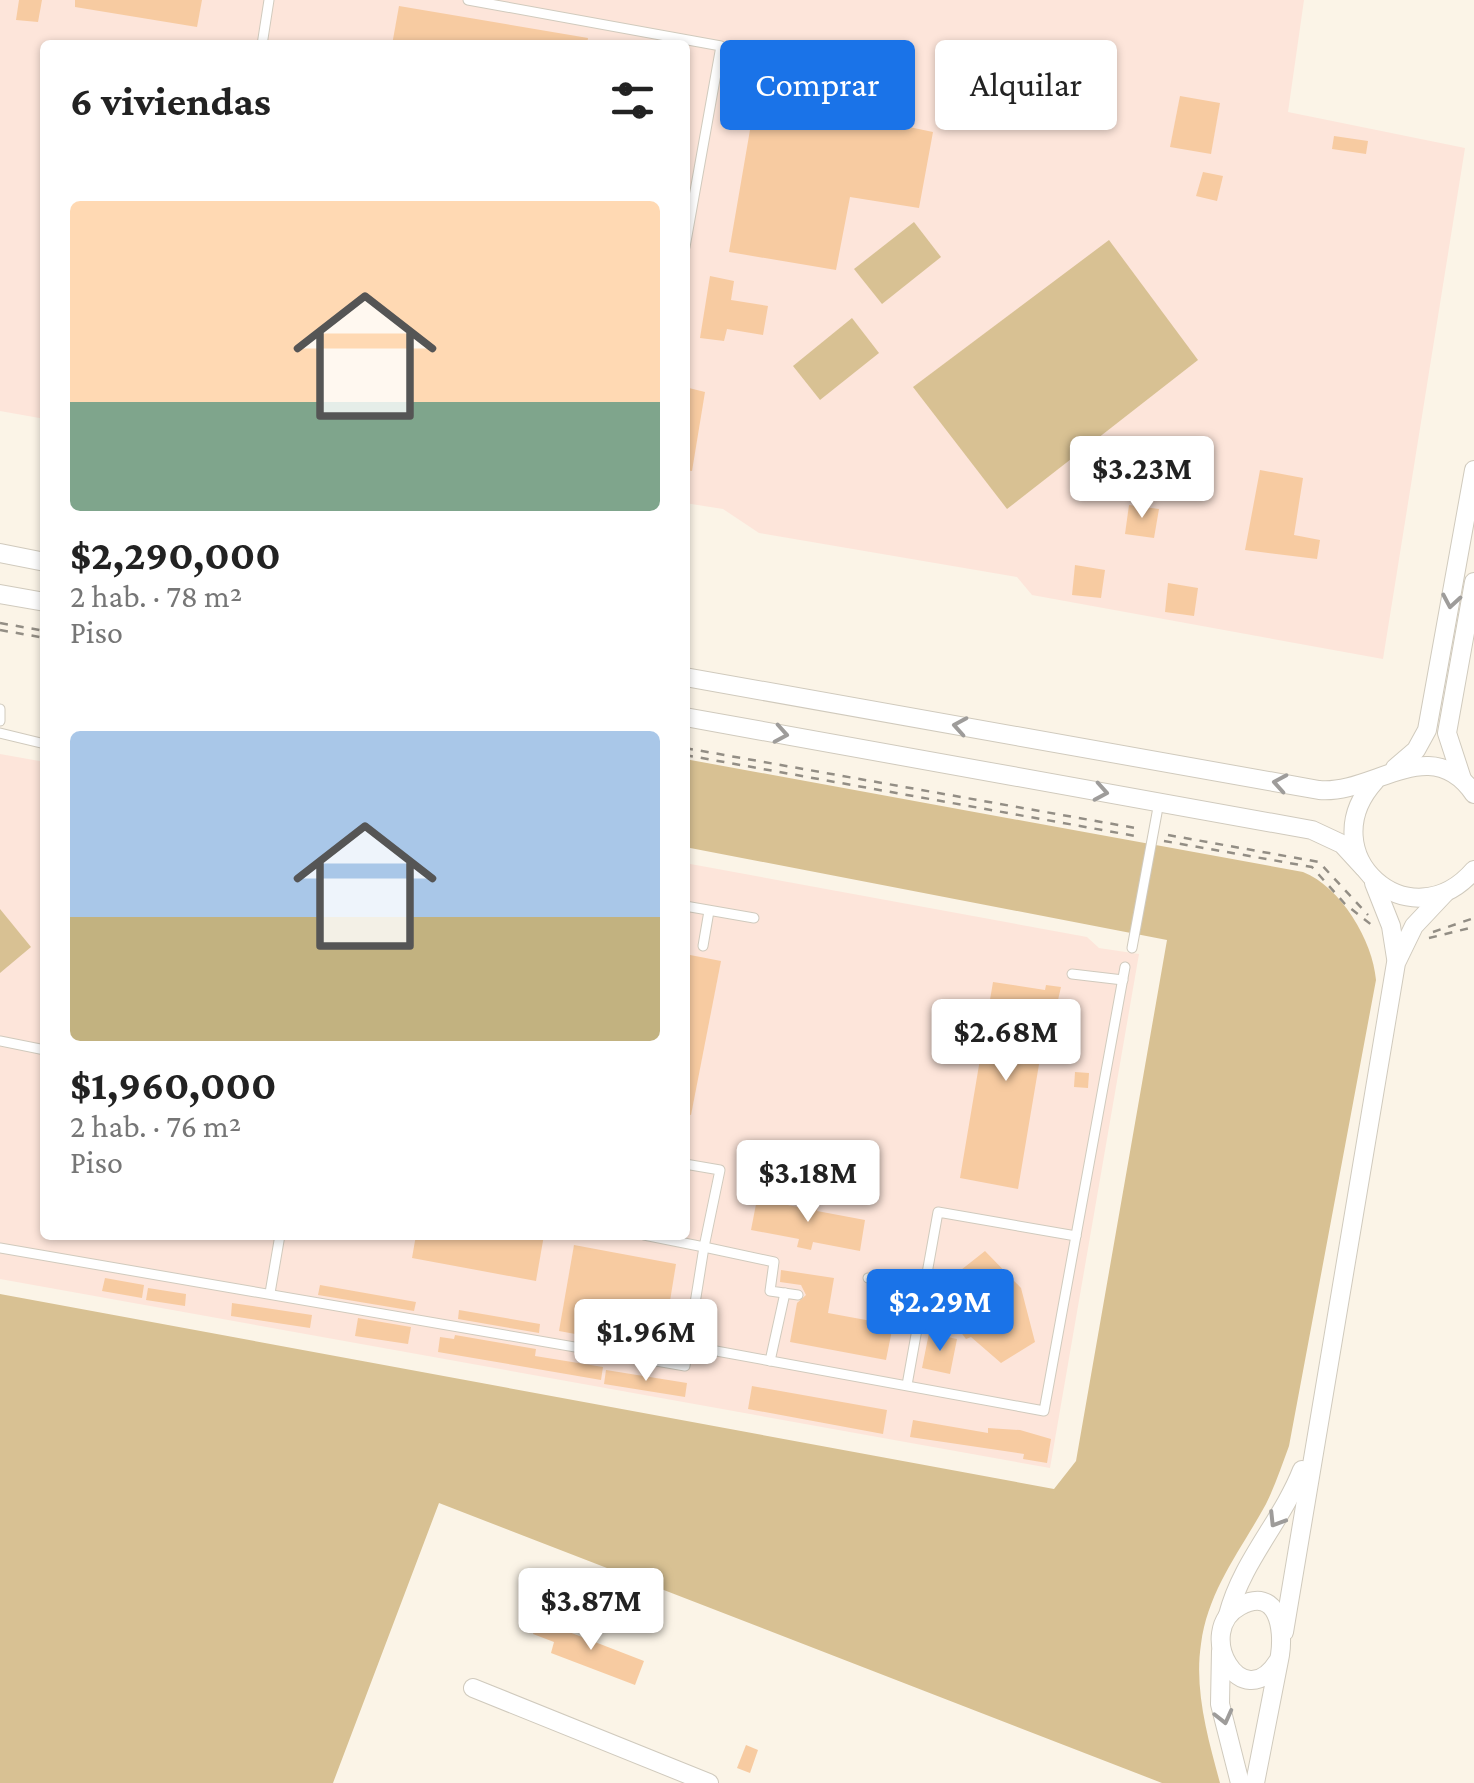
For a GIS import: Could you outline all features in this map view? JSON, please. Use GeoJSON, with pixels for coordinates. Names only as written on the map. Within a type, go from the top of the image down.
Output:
{"type":"FeatureCollection","features":[{"type":"Feature","properties":{"kind":"street"},"geometry":{"type":"LineString","coordinates":[[1255,1783],[1284,1632],[1401,932],[1367,872],[1353,838],[1353,822],[1364,792],[1416,750],[1428,730],[1474,470]]}},
{"type":"Feature","properties":{"kind":"street"},"geometry":{"type":"LineString","coordinates":[[0,554],[40,561]]}},
{"type":"Feature","properties":{"kind":"street"},"geometry":{"type":"LineString","coordinates":[[1472,790],[1453,762],[1447,733],[1474,582]]}},
{"type":"Feature","properties":{"kind":"street"},"geometry":{"type":"LineString","coordinates":[[0,594],[40,601]]}},
{"type":"Feature","properties":{"kind":"street"},"geometry":{"type":"LineString","coordinates":[[690,677],[1319,790],[1352,789],[1423,764],[1440,768],[1472,790]]}},
{"type":"Feature","properties":{"kind":"street"},"geometry":{"type":"LineString","coordinates":[[690,718],[1312,830],[1342,844],[1367,872],[1398,894],[1413,898],[1463,880]]}},
{"type":"Feature","properties":{"kind":"street"},"geometry":{"type":"LineString","coordinates":[[1401,932],[1463,880]]}},
{"type":"Feature","properties":{"kind":"street"},"geometry":{"type":"LineString","coordinates":[[1240,1783],[1220,1704],[1220,1650],[1242,1574],[1289,1499],[1315,1431]]}},
{"type":"Feature","properties":{"kind":"street"},"geometry":{"type":"LineString","coordinates":[[1226,1622],[1236,1608],[1260,1602],[1274,1610],[1284,1632]]}},
{"type":"Feature","properties":{"kind":"street"},"geometry":{"type":"LineString","coordinates":[[1220,1650],[1232,1672],[1246,1678],[1269,1673],[1278,1661]]}},
{"type":"Feature","properties":{"kind":"street"},"geometry":{"type":"LineString","coordinates":[[473,1688],[710,1783]]}},
{"type":"Feature","properties":{"kind":"lane"},"geometry":{"type":"LineString","coordinates":[[263,40],[269,0]]}},
{"type":"Feature","properties":{"kind":"lane"},"geometry":{"type":"LineString","coordinates":[[468,0],[688,40]]}},
{"type":"Feature","properties":{"kind":"lane"},"geometry":{"type":"LineString","coordinates":[[690,40],[721,46],[690,219]]}},
{"type":"Feature","properties":{"kind":"lane"},"geometry":{"type":"LineString","coordinates":[[0,709],[0,720]]}},
{"type":"Feature","properties":{"kind":"lane"},"geometry":{"type":"LineString","coordinates":[[0,733],[40,743]]}},
{"type":"Feature","properties":{"kind":"lane"},"geometry":{"type":"LineString","coordinates":[[1132,948],[1158,802]]}},
{"type":"Feature","properties":{"kind":"lane"},"geometry":{"type":"LineString","coordinates":[[690,907],[754,918]]}},
{"type":"Feature","properties":{"kind":"lane"},"geometry":{"type":"LineString","coordinates":[[703,946],[708,911]]}},
{"type":"Feature","properties":{"kind":"lane"},"geometry":{"type":"LineString","coordinates":[[689,1346],[1044,1411],[1125,966]]}},
{"type":"Feature","properties":{"kind":"lane"},"geometry":{"type":"LineString","coordinates":[[1072,974],[1123,980]]}},
{"type":"Feature","properties":{"kind":"lane"},"geometry":{"type":"LineString","coordinates":[[0,1041],[40,1049]]}},
{"type":"Feature","properties":{"kind":"lane"},"geometry":{"type":"LineString","coordinates":[[0,1248],[686,1366],[720,1170],[690,1165]]}},
{"type":"Feature","properties":{"kind":"lane"},"geometry":{"type":"LineString","coordinates":[[907,1385],[916,1354],[916,1321],[938,1212],[1076,1236]]}},
{"type":"Feature","properties":{"kind":"lane"},"geometry":{"type":"LineString","coordinates":[[270,1293],[279,1240]]}},
{"type":"Feature","properties":{"kind":"lane"},"geometry":{"type":"LineString","coordinates":[[669,1240],[774,1262],[770,1292],[798,1295]]}},
{"type":"Feature","properties":{"kind":"lane"},"geometry":{"type":"LineString","coordinates":[[868,1278],[922,1286]]}},
{"type":"Feature","properties":{"kind":"lane"},"geometry":{"type":"LineString","coordinates":[[883,1299],[888,1280]]}},
{"type":"Feature","properties":{"kind":"lane"},"geometry":{"type":"LineString","coordinates":[[770,1362],[785,1293]]}},
{"type":"Feature","properties":{"kind":"lane"},"geometry":{"type":"LineString","coordinates":[[904,1320],[916,1321]]}},
{"type":"Feature","properties":{"kind":"path"},"geometry":{"type":"LineString","coordinates":[[0,623],[40,630]]}},
{"type":"Feature","properties":{"kind":"path"},"geometry":{"type":"LineString","coordinates":[[0,630],[40,637]]}},
{"type":"Feature","properties":{"kind":"path"},"geometry":{"type":"LineString","coordinates":[[690,749],[1312,867],[1358,916],[1401,932],[1442,938],[1474,927]]}},
{"type":"Feature","properties":{"kind":"path"},"geometry":{"type":"LineString","coordinates":[[690,756],[1319,862],[1372,919],[1401,932],[1435,932],[1474,918]]}},
{"type":"Feature","properties":{"kind":"shaded area"},"geometry":{"type":"Polygon","coordinates":[[[0,0],[1304,0],[1288,112],[1465,148],[1383,659],[1032,595],[1017,577],[759,533],[723,509],[690,504],[690,40],[40,40],[40,418],[0,411],[0,0]]]}},
{"type":"Feature","properties":{"kind":"shaded area"},"geometry":{"type":"Polygon","coordinates":[[[914,222],[941,257],[882,304],[854,269],[914,222]]]}},
{"type":"Feature","properties":{"kind":"shaded area"},"geometry":{"type":"Polygon","coordinates":[[[1109,240],[1198,360],[1007,509],[913,387],[1109,240]]]}},
{"type":"Feature","properties":{"kind":"shaded area"},"geometry":{"type":"Polygon","coordinates":[[[852,318],[879,353],[820,400],[793,366],[852,318]]]}},
{"type":"Feature","properties":{"kind":"shaded area"},"geometry":{"type":"Polygon","coordinates":[[[0,754],[40,761],[40,1240],[690,1240],[690,864],[1087,937],[1099,948],[1139,954],[1050,1468],[0,1279],[0,754]]]}},
{"type":"Feature","properties":{"kind":"shaded area"},"geometry":{"type":"Polygon","coordinates":[[[690,760],[1303,872],[1342,902],[1362,933],[1376,980],[1289,1446],[1266,1504],[1218,1588],[1201,1644],[1201,1697],[1220,1783],[1162,1783],[439,1503],[333,1783],[0,1783],[0,1294],[1054,1489],[1076,1461],[1167,940],[690,848],[690,760]]]}},
{"type":"Feature","properties":{"kind":"shaded area"},"geometry":{"type":"Polygon","coordinates":[[[0,909],[31,947],[0,973],[0,909]]]}},
{"type":"Feature","properties":{"kind":"building"},"geometry":{"type":"Polygon","coordinates":[[[19,0],[42,0],[38,22],[16,20],[19,0]]]}},
{"type":"Feature","properties":{"kind":"building"},"geometry":{"type":"Polygon","coordinates":[[[75,0],[202,0],[197,27],[75,7],[75,0]]]}},
{"type":"Feature","properties":{"kind":"building"},"geometry":{"type":"Polygon","coordinates":[[[399,6],[588,38],[588,40],[393,40],[399,6]]]}},
{"type":"Feature","properties":{"kind":"building"},"geometry":{"type":"Polygon","coordinates":[[[1180,96],[1220,103],[1211,154],[1170,147],[1180,96]]]}},
{"type":"Feature","properties":{"kind":"building"},"geometry":{"type":"Polygon","coordinates":[[[915,128],[933,132],[919,208],[850,197],[836,270],[729,252],[750,130],[915,128]]]}},
{"type":"Feature","properties":{"kind":"building"},"geometry":{"type":"Polygon","coordinates":[[[1334,136],[1368,141],[1366,154],[1332,149],[1334,136]]]}},
{"type":"Feature","properties":{"kind":"building"},"geometry":{"type":"Polygon","coordinates":[[[1203,172],[1223,176],[1217,201],[1196,196],[1203,172]]]}},
{"type":"Feature","properties":{"kind":"building"},"geometry":{"type":"Polygon","coordinates":[[[710,276],[734,281],[731,300],[768,306],[763,335],[727,329],[724,341],[700,338],[710,276]]]}},
{"type":"Feature","properties":{"kind":"building"},"geometry":{"type":"Polygon","coordinates":[[[690,388],[705,392],[690,471],[690,388]]]}},
{"type":"Feature","properties":{"kind":"building"},"geometry":{"type":"Polygon","coordinates":[[[1260,470],[1303,478],[1294,535],[1320,540],[1317,559],[1245,550],[1260,470]]]}},
{"type":"Feature","properties":{"kind":"building"},"geometry":{"type":"Polygon","coordinates":[[[1129,505],[1159,509],[1154,538],[1125,534],[1129,505]]]}},
{"type":"Feature","properties":{"kind":"building"},"geometry":{"type":"Polygon","coordinates":[[[1075,565],[1105,570],[1101,598],[1072,595],[1075,565]]]}},
{"type":"Feature","properties":{"kind":"building"},"geometry":{"type":"Polygon","coordinates":[[[1168,583],[1198,588],[1194,616],[1165,612],[1168,583]]]}},
{"type":"Feature","properties":{"kind":"building"},"geometry":{"type":"Polygon","coordinates":[[[690,955],[721,961],[690,1115],[690,955]]]}},
{"type":"Feature","properties":{"kind":"building"},"geometry":{"type":"Polygon","coordinates":[[[993,982],[1045,990],[1046,985],[1061,987],[1058,1000],[1050,999],[1018,1189],[960,1178],[993,982]]]}},
{"type":"Feature","properties":{"kind":"building"},"geometry":{"type":"Polygon","coordinates":[[[1075,1072],[1089,1073],[1088,1088],[1074,1087],[1075,1072]]]}},
{"type":"Feature","properties":{"kind":"building"},"geometry":{"type":"Polygon","coordinates":[[[757,1199],[803,1208],[805,1199],[819,1202],[817,1211],[865,1220],[860,1251],[813,1242],[811,1250],[797,1247],[799,1239],[751,1230],[757,1199]]]}},
{"type":"Feature","properties":{"kind":"building"},"geometry":{"type":"Polygon","coordinates":[[[415,1240],[543,1240],[536,1281],[412,1258],[415,1240]]]}},
{"type":"Feature","properties":{"kind":"building"},"geometry":{"type":"Polygon","coordinates":[[[574,1245],[676,1264],[662,1350],[559,1331],[574,1245]]]}},
{"type":"Feature","properties":{"kind":"building"},"geometry":{"type":"Polygon","coordinates":[[[985,1251],[1021,1288],[1035,1342],[1001,1363],[971,1337],[966,1339],[947,1314],[958,1306],[942,1285],[985,1251]]]}},
{"type":"Feature","properties":{"kind":"building"},"geometry":{"type":"Polygon","coordinates":[[[781,1270],[834,1278],[828,1313],[893,1325],[886,1360],[790,1342],[797,1303],[806,1295],[801,1285],[780,1282],[781,1270]]]}},
{"type":"Feature","properties":{"kind":"building"},"geometry":{"type":"Polygon","coordinates":[[[105,1278],[144,1285],[142,1298],[102,1291],[105,1278]]]}},
{"type":"Feature","properties":{"kind":"building"},"geometry":{"type":"Polygon","coordinates":[[[320,1285],[416,1302],[414,1311],[318,1295],[320,1285]]]}},
{"type":"Feature","properties":{"kind":"building"},"geometry":{"type":"Polygon","coordinates":[[[148,1288],[186,1294],[185,1306],[146,1300],[148,1288]]]}},
{"type":"Feature","properties":{"kind":"building"},"geometry":{"type":"Polygon","coordinates":[[[232,1303],[312,1315],[310,1328],[231,1316],[232,1303]]]}},
{"type":"Feature","properties":{"kind":"building"},"geometry":{"type":"Polygon","coordinates":[[[459,1310],[540,1324],[539,1333],[458,1319],[459,1310]]]}},
{"type":"Feature","properties":{"kind":"building"},"geometry":{"type":"Polygon","coordinates":[[[358,1318],[411,1327],[408,1344],[355,1336],[358,1318]]]}},
{"type":"Feature","properties":{"kind":"building"},"geometry":{"type":"Polygon","coordinates":[[[929,1333],[957,1339],[950,1374],[922,1368],[929,1333]]]}},
{"type":"Feature","properties":{"kind":"building"},"geometry":{"type":"Polygon","coordinates":[[[455,1335],[536,1349],[535,1356],[603,1367],[601,1380],[438,1352],[440,1337],[454,1339],[455,1335]]]}},
{"type":"Feature","properties":{"kind":"building"},"geometry":{"type":"Polygon","coordinates":[[[606,1370],[687,1383],[685,1397],[604,1384],[606,1370]]]}},
{"type":"Feature","properties":{"kind":"building"},"geometry":{"type":"Polygon","coordinates":[[[752,1386],[887,1410],[883,1434],[748,1409],[752,1386]]]}},
{"type":"Feature","properties":{"kind":"building"},"geometry":{"type":"Polygon","coordinates":[[[913,1420],[988,1433],[988,1428],[1020,1430],[1051,1439],[1047,1463],[1023,1459],[1024,1454],[910,1437],[913,1420]]]}},
{"type":"Feature","properties":{"kind":"building"},"geometry":{"type":"Polygon","coordinates":[[[538,1620],[644,1661],[635,1685],[551,1653],[554,1642],[533,1634],[538,1620]]]}},
{"type":"Feature","properties":{"kind":"building"},"geometry":{"type":"Polygon","coordinates":[[[746,1745],[758,1750],[750,1773],[737,1768],[746,1745]]]}}]}
